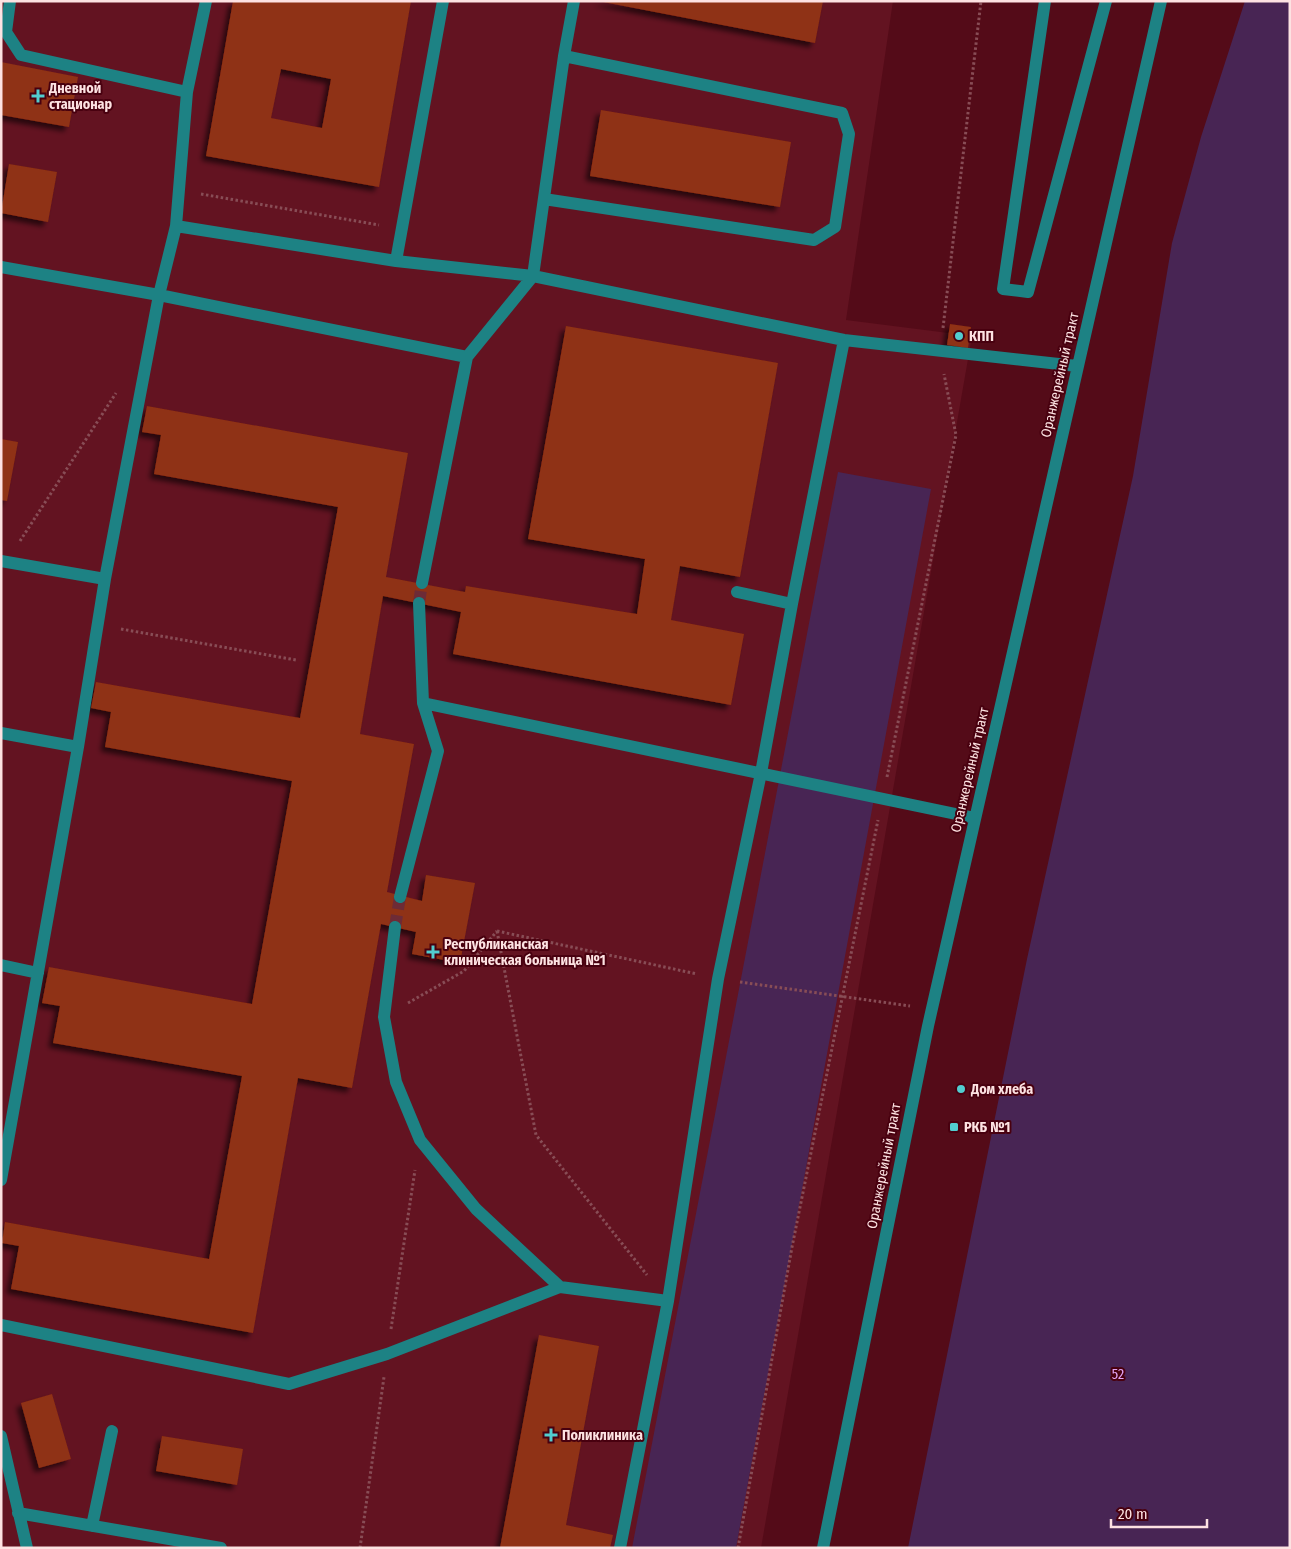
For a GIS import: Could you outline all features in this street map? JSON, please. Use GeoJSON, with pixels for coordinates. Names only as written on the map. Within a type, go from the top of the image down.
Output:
{"type":"FeatureCollection","features":[{"type":"Feature","properties":{"kind":"street"},"geometry":{"type":"LineString","coordinates":[[10,1],[6,32],[21,54],[187,92]]}},
{"type":"Feature","properties":{"kind":"street"},"geometry":{"type":"LineString","coordinates":[[1,1180],[78,747],[105,579],[159,295],[176,226],[187,92],[206,1]]}},
{"type":"Feature","properties":{"kind":"street"},"geometry":{"type":"LineString","coordinates":[[396,261],[443,1]]}},
{"type":"Feature","properties":{"kind":"street"},"geometry":{"type":"LineString","coordinates":[[422,583],[467,357],[533,276],[564,56],[574,1]]}},
{"type":"Feature","properties":{"kind":"street"},"geometry":{"type":"LineString","coordinates":[[1045,1],[1003,289],[1028,292],[1106,1]]}},
{"type":"Feature","properties":{"kind":"street","name":"Оранжерейный тракт"},"geometry":{"type":"LineString","coordinates":[[823,1548],[908,1117],[1161,1]]}},
{"type":"Feature","properties":{"kind":"street"},"geometry":{"type":"LineString","coordinates":[[544,199],[814,240],[834,227],[849,134],[842,112],[564,56]]}},
{"type":"Feature","properties":{"kind":"street"},"geometry":{"type":"LineString","coordinates":[[176,226],[396,261],[533,276],[844,340],[1077,366]]}},
{"type":"Feature","properties":{"kind":"street"},"geometry":{"type":"LineString","coordinates":[[1,267],[159,295],[467,357]]}},
{"type":"Feature","properties":{"kind":"street"},"geometry":{"type":"LineString","coordinates":[[620,1548],[668,1301],[718,979],[761,773],[844,340]]}},
{"type":"Feature","properties":{"kind":"street"},"geometry":{"type":"LineString","coordinates":[[4,562],[105,579]]}},
{"type":"Feature","properties":{"kind":"street"},"geometry":{"type":"LineString","coordinates":[[737,592],[792,604]]}},
{"type":"Feature","properties":{"kind":"street"},"geometry":{"type":"LineString","coordinates":[[400,896],[438,751],[424,703],[419,603]]}},
{"type":"Feature","properties":{"kind":"street"},"geometry":{"type":"LineString","coordinates":[[424,703],[975,818]]}},
{"type":"Feature","properties":{"kind":"street"},"geometry":{"type":"LineString","coordinates":[[1,733],[78,747]]}},
{"type":"Feature","properties":{"kind":"street"},"geometry":{"type":"LineString","coordinates":[[395,927],[384,1017],[396,1082],[420,1140],[476,1209],[560,1287]]}},
{"type":"Feature","properties":{"kind":"street"},"geometry":{"type":"LineString","coordinates":[[1,965],[38,973]]}},
{"type":"Feature","properties":{"kind":"street"},"geometry":{"type":"LineString","coordinates":[[1,1325],[289,1384],[387,1354],[560,1287],[668,1301]]}},
{"type":"Feature","properties":{"kind":"street"},"geometry":{"type":"LineString","coordinates":[[92,1526],[112,1431]]}},
{"type":"Feature","properties":{"kind":"street"},"geometry":{"type":"LineString","coordinates":[[1,1436],[27,1548]]}},
{"type":"Feature","properties":{"kind":"street"},"geometry":{"type":"LineString","coordinates":[[18,1513],[221,1548]]}},
{"type":"Feature","properties":{"kind":"path"},"geometry":{"type":"LineString","coordinates":[[738,1548],[792,1248],[956,435],[940,352],[981,1]]}},
{"type":"Feature","properties":{"kind":"path"},"geometry":{"type":"LineString","coordinates":[[178,190],[402,229]]}},
{"type":"Feature","properties":{"kind":"path"},"geometry":{"type":"LineString","coordinates":[[4,562],[118,389]]}},
{"type":"Feature","properties":{"kind":"path"},"geometry":{"type":"LineString","coordinates":[[98,624],[296,660]]}},
{"type":"Feature","properties":{"kind":"path"},"geometry":{"type":"LineString","coordinates":[[384,1017],[464,971],[498,931],[536,1135],[668,1301]]}},
{"type":"Feature","properties":{"kind":"shaded area","name":"Республиканская клиническая больница №1"},"geometry":{"type":"Polygon","coordinates":[[[1,1],[893,1],[846,320],[972,336],[761,1548],[1,1548],[1,1]]]}},
{"type":"Feature","properties":{"kind":"green space","name":"52"},"geometry":{"type":"Polygon","coordinates":[[[1245,1],[1290,1],[1290,1548],[908,1548],[1027,959],[1133,476],[1172,243],[1201,137],[1245,1]]]}},
{"type":"Feature","properties":{"kind":"green space"},"geometry":{"type":"Polygon","coordinates":[[[838,472],[931,489],[736,1548],[632,1548],[838,472]]]}},
{"type":"Feature","properties":{"kind":"building"},"geometry":{"type":"Polygon","coordinates":[[[233,1],[411,1],[379,187],[206,156],[233,1]],[[281,69],[271,118],[322,128],[331,79],[281,69]]]}},
{"type":"Feature","properties":{"kind":"building"},"geometry":{"type":"Polygon","coordinates":[[[598,1],[823,1],[815,43],[598,1]]]}},
{"type":"Feature","properties":{"kind":"building","name":"Дневной стационар"},"geometry":{"type":"Polygon","coordinates":[[[1,62],[78,77],[69,127],[1,115],[1,62]]]}},
{"type":"Feature","properties":{"kind":"building"},"geometry":{"type":"Polygon","coordinates":[[[601,110],[791,142],[780,207],[590,176],[601,110]]]}},
{"type":"Feature","properties":{"kind":"building"},"geometry":{"type":"Polygon","coordinates":[[[9,164],[57,172],[48,222],[1,213],[9,164]]]}},
{"type":"Feature","properties":{"kind":"building","name":"КПП"},"geometry":{"type":"Polygon","coordinates":[[[950,324],[971,327],[968,348],[947,345],[950,324]]]}},
{"type":"Feature","properties":{"kind":"building"},"geometry":{"type":"Polygon","coordinates":[[[566,326],[778,363],[740,577],[680,566],[671,620],[744,634],[731,705],[453,654],[461,612],[383,596],[360,734],[414,744],[387,892],[422,901],[426,875],[475,883],[460,963],[412,954],[416,932],[381,924],[352,1088],[298,1078],[253,1333],[11,1289],[19,1246],[2,1243],[5,1222],[209,1259],[242,1076],[53,1043],[60,1006],[42,1003],[49,967],[252,1004],[292,781],[105,747],[111,712],[91,708],[96,682],[300,718],[338,507],[154,474],[161,435],[142,432],[147,406],[408,453],[386,577],[465,592],[466,586],[637,614],[645,559],[528,539],[566,326]]]}},
{"type":"Feature","properties":{"kind":"building"},"geometry":{"type":"Polygon","coordinates":[[[1,439],[18,442],[7,501],[1,500],[1,439]]]}},
{"type":"Feature","properties":{"kind":"building","name":"Поликлиника"},"geometry":{"type":"Polygon","coordinates":[[[539,1335],[599,1346],[566,1525],[613,1535],[610,1548],[500,1548],[539,1335]]]}},
{"type":"Feature","properties":{"kind":"building"},"geometry":{"type":"Polygon","coordinates":[[[52,1394],[71,1459],[39,1468],[21,1403],[52,1394]]]}},
{"type":"Feature","properties":{"kind":"building"},"geometry":{"type":"Polygon","coordinates":[[[162,1436],[243,1449],[237,1485],[156,1471],[162,1436]]]}},
{"type":"Feature","properties":{"kind":"tunnel"},"geometry":{"type":"LineString","coordinates":[[419,603],[422,583]]}},
{"type":"Feature","properties":{"kind":"tunnel"},"geometry":{"type":"LineString","coordinates":[[395,927],[400,897]]}},
{"type":"Feature","properties":{"kind":"place","name":"Дневной стационар"},"geometry":{"type":"Point","coordinates":[38,96]}},
{"type":"Feature","properties":{"kind":"place","name":"КПП"},"geometry":{"type":"Point","coordinates":[959,336]}},
{"type":"Feature","properties":{"kind":"place","name":"Республиканская клиническая больница №1"},"geometry":{"type":"Point","coordinates":[433,952]}},
{"type":"Feature","properties":{"kind":"place","name":"Дом хлеба"},"geometry":{"type":"Point","coordinates":[961,1089]}},
{"type":"Feature","properties":{"kind":"place","name":"РКБ №1"},"geometry":{"type":"Point","coordinates":[954,1127]}},
{"type":"Feature","properties":{"kind":"place","name":"Поликлиника"},"geometry":{"type":"Point","coordinates":[551,1435]}}]}
